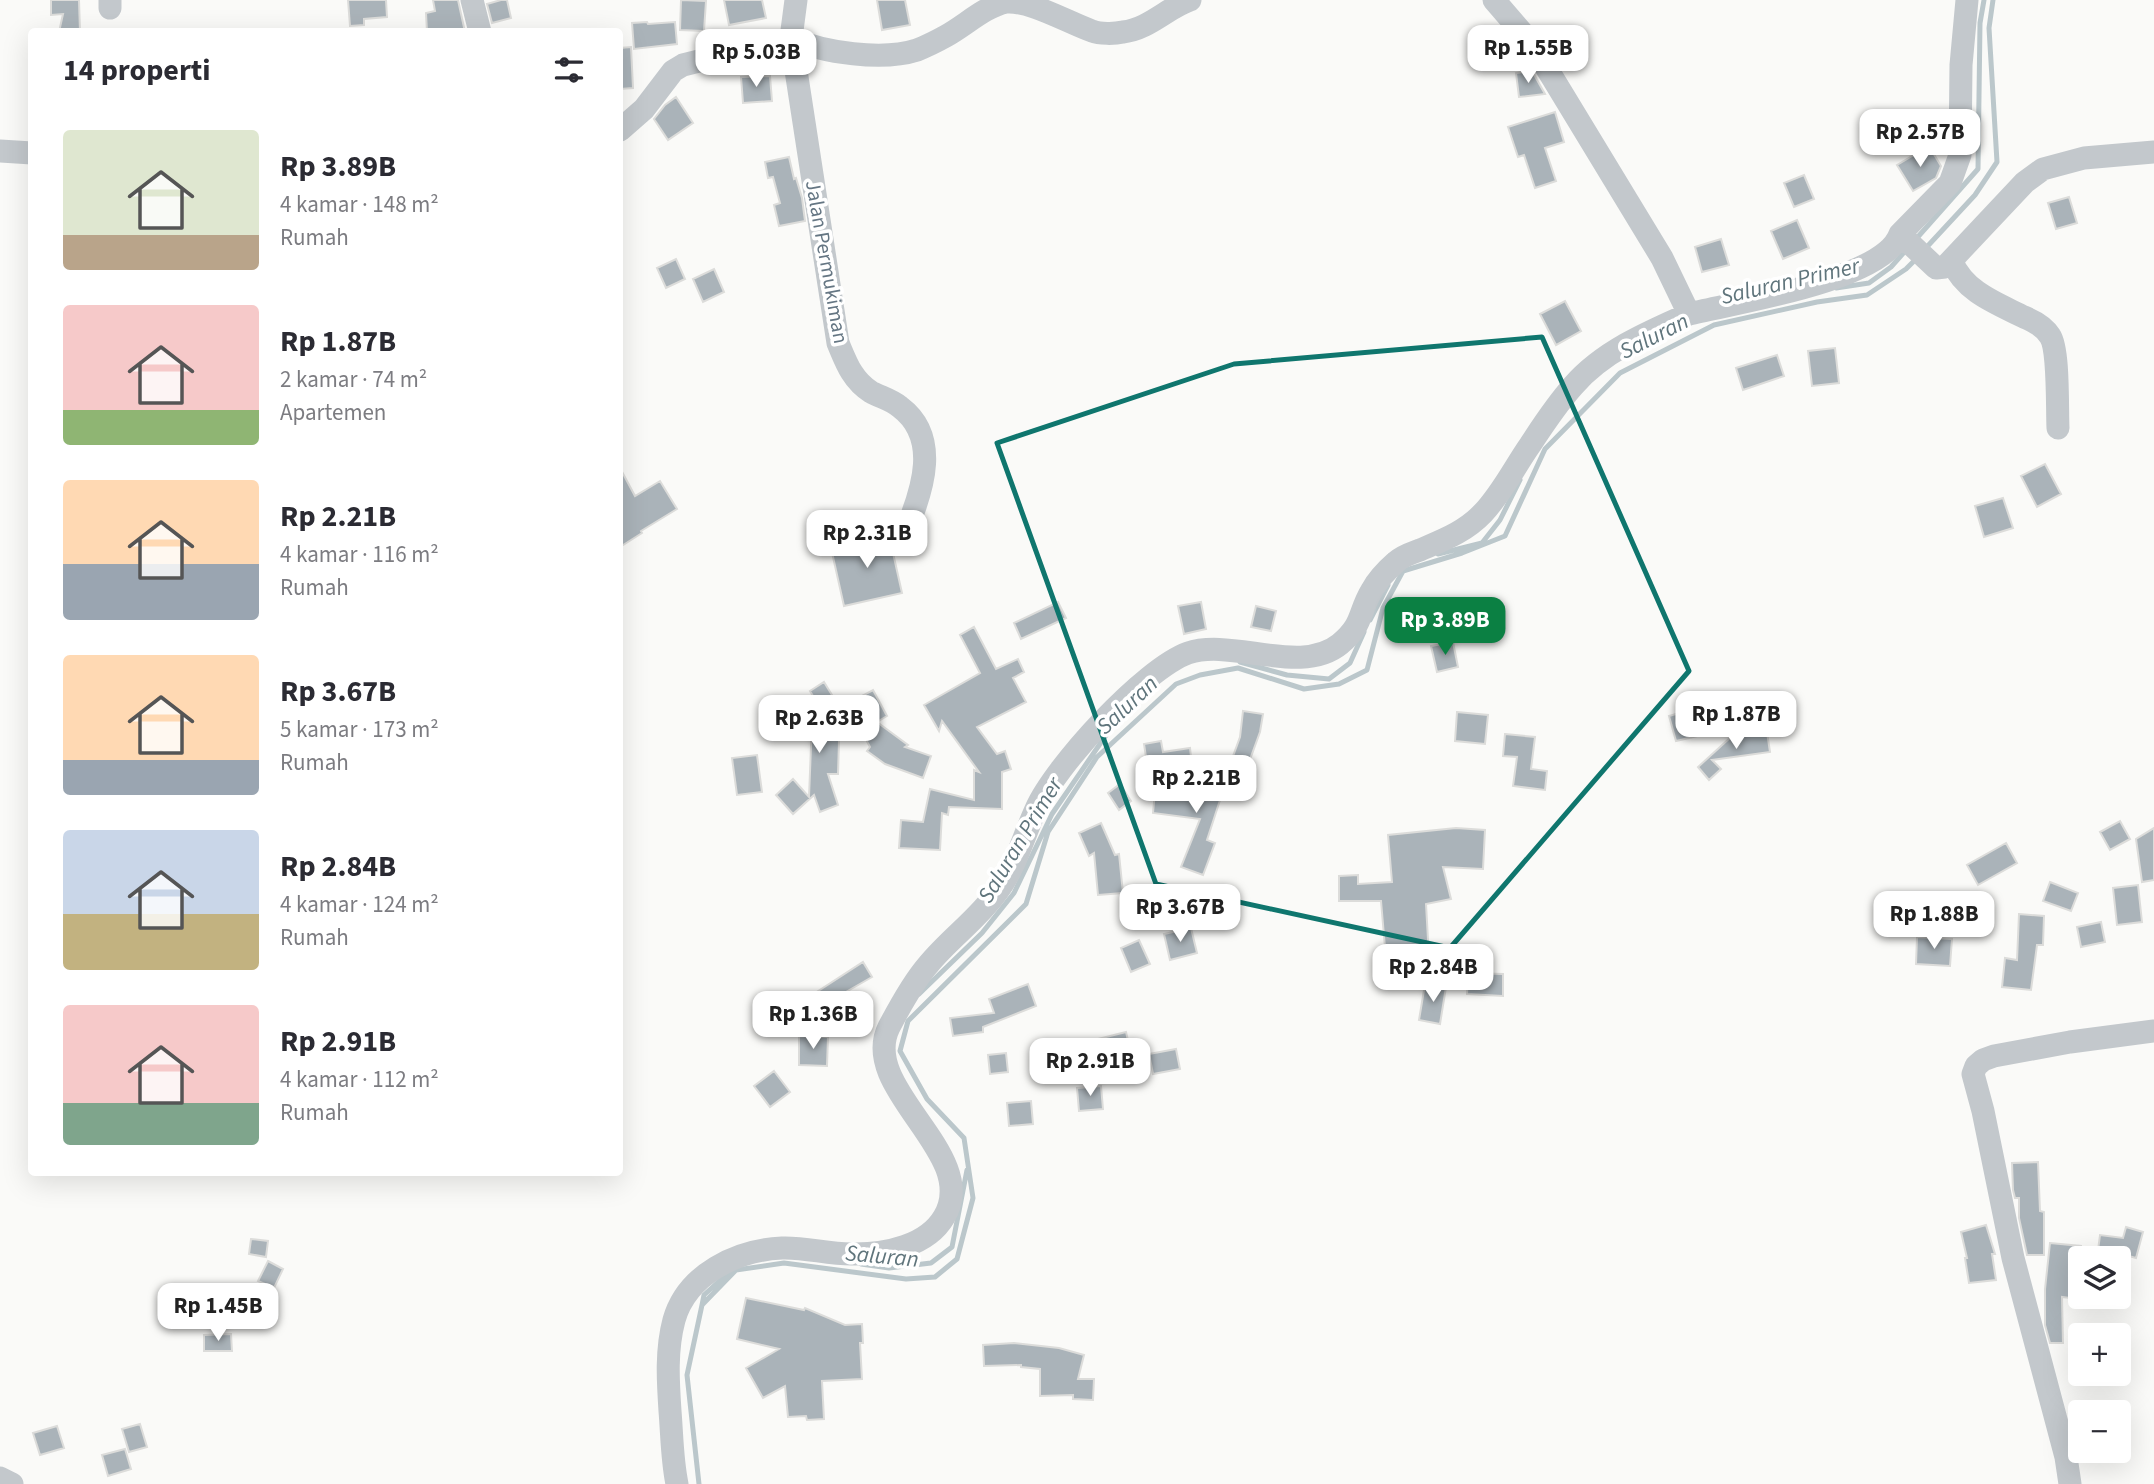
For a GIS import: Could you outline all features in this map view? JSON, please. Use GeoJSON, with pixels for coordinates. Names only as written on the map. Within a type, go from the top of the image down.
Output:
{"type":"FeatureCollection","features":[{"type":"Feature","properties":{"kind":"street"},"geometry":{"type":"LineString","coordinates":[[472,0],[479,28]]}},
{"type":"Feature","properties":{"kind":"street","name":"Jalan Permukiman"},"geometry":{"type":"LineString","coordinates":[[796,0],[791,38],[831,283],[838,343],[849,371],[869,391],[900,406],[912,419],[922,436],[926,454],[917,502],[907,528]]}},
{"type":"Feature","properties":{"kind":"street"},"geometry":{"type":"LineString","coordinates":[[623,128],[644,110],[673,71],[682,65],[791,38],[804,44],[849,53],[885,55],[916,50],[945,37],[982,12],[1008,1],[1026,3],[1094,32],[1124,32],[1149,23],[1190,0]]}},
{"type":"Feature","properties":{"kind":"street"},"geometry":{"type":"LineString","coordinates":[[1494,0],[1532,44],[1662,258],[1689,314]]}},
{"type":"Feature","properties":{"kind":"street"},"geometry":{"type":"LineString","coordinates":[[677,1484],[668,1351],[675,1315],[691,1289],[724,1262],[750,1253],[778,1248],[804,1248],[853,1254],[901,1247],[932,1232],[946,1216],[950,1205],[951,1177],[945,1162],[886,1067],[883,1045],[887,1030],[925,967],[995,896],[1006,879],[1037,806],[1076,750],[1125,700],[1164,666],[1192,652],[1220,649],[1283,658],[1316,654],[1335,648],[1357,627],[1372,590],[1398,559],[1461,531],[1482,515],[1573,385],[1597,363],[1622,347],[1647,332],[1689,314],[1831,281],[1892,249],[1950,183],[1959,155],[1961,65],[1967,0]]}},
{"type":"Feature","properties":{"kind":"street"},"geometry":{"type":"LineString","coordinates":[[0,151],[28,153]]}},
{"type":"Feature","properties":{"kind":"street"},"geometry":{"type":"LineString","coordinates":[[1944,265],[2025,182],[2043,169],[2084,158],[2154,152]]}},
{"type":"Feature","properties":{"kind":"street"},"geometry":{"type":"LineString","coordinates":[[1904,238],[1957,274],[1970,288],[2040,324],[2050,335],[2055,349],[2058,428]]}},
{"type":"Feature","properties":{"kind":"street"},"geometry":{"type":"LineString","coordinates":[[2070,1484],[2066,1457],[2013,1258],[1973,1074],[1976,1066],[1983,1060],[1994,1056],[2154,1031]]}},
{"type":"Feature","properties":{"kind":"street"},"geometry":{"type":"LineString","coordinates":[[0,1478],[12,1484]]}},
{"type":"Feature","properties":{"kind":"highlighted area"},"geometry":{"type":"Polygon","coordinates":[[[1542,337],[1689,671],[1450,948],[1156,884],[997,443],[1234,364],[1542,337]]]}},
{"type":"Feature","properties":{"kind":"building"},"geometry":{"type":"Polygon","coordinates":[[[51,0],[79,0],[80,28],[60,28],[63,14],[51,15],[51,0]]]}},
{"type":"Feature","properties":{"kind":"building"},"geometry":{"type":"Polygon","coordinates":[[[348,0],[386,0],[387,17],[364,19],[364,25],[350,26],[348,0]]]}},
{"type":"Feature","properties":{"kind":"building"},"geometry":{"type":"Polygon","coordinates":[[[433,0],[458,0],[464,28],[427,28],[426,13],[435,11],[433,0]]]}},
{"type":"Feature","properties":{"kind":"building"},"geometry":{"type":"Polygon","coordinates":[[[507,0],[511,18],[492,23],[487,4],[507,0]]]}},
{"type":"Feature","properties":{"kind":"building"},"geometry":{"type":"Polygon","coordinates":[[[681,0],[706,1],[704,31],[680,30],[681,0]]]}},
{"type":"Feature","properties":{"kind":"building"},"geometry":{"type":"Polygon","coordinates":[[[724,0],[762,0],[766,18],[729,25],[724,0]]]}},
{"type":"Feature","properties":{"kind":"building"},"geometry":{"type":"Polygon","coordinates":[[[877,0],[905,0],[910,25],[882,30],[877,0]]]}},
{"type":"Feature","properties":{"kind":"building"},"geometry":{"type":"Polygon","coordinates":[[[675,22],[677,44],[634,49],[632,23],[675,22]]]}},
{"type":"Feature","properties":{"kind":"building"},"geometry":{"type":"Polygon","coordinates":[[[631,47],[633,88],[623,89],[623,48],[631,47]]]}},
{"type":"Feature","properties":{"kind":"building"},"geometry":{"type":"Polygon","coordinates":[[[1532,71],[1545,94],[1519,97],[1516,73],[1532,71]]]}},
{"type":"Feature","properties":{"kind":"building"},"geometry":{"type":"Polygon","coordinates":[[[770,76],[772,101],[743,103],[741,77],[770,76]]]}},
{"type":"Feature","properties":{"kind":"building"},"geometry":{"type":"Polygon","coordinates":[[[676,97],[693,123],[668,140],[654,119],[665,105],[676,97]]]}},
{"type":"Feature","properties":{"kind":"building"},"geometry":{"type":"Polygon","coordinates":[[[1555,112],[1564,142],[1545,148],[1556,181],[1535,188],[1524,155],[1518,157],[1508,127],[1555,112]]]}},
{"type":"Feature","properties":{"kind":"building"},"geometry":{"type":"Polygon","coordinates":[[[1929,146],[1941,166],[1936,178],[1913,191],[1897,165],[1929,146]]]}},
{"type":"Feature","properties":{"kind":"building"},"geometry":{"type":"Polygon","coordinates":[[[789,157],[802,198],[805,221],[779,226],[774,205],[780,203],[773,177],[768,178],[765,162],[789,157]]]}},
{"type":"Feature","properties":{"kind":"building"},"geometry":{"type":"Polygon","coordinates":[[[1804,175],[1814,199],[1794,207],[1784,183],[1804,175]]]}},
{"type":"Feature","properties":{"kind":"building"},"geometry":{"type":"Polygon","coordinates":[[[2069,197],[2077,223],[2056,229],[2048,203],[2069,197]]]}},
{"type":"Feature","properties":{"kind":"building"},"geometry":{"type":"Polygon","coordinates":[[[1797,220],[1809,248],[1783,259],[1771,231],[1797,220]]]}},
{"type":"Feature","properties":{"kind":"building"},"geometry":{"type":"Polygon","coordinates":[[[1721,239],[1729,265],[1702,272],[1695,247],[1721,239]]]}},
{"type":"Feature","properties":{"kind":"building"},"geometry":{"type":"Polygon","coordinates":[[[676,259],[685,279],[666,288],[657,268],[676,259]]]}},
{"type":"Feature","properties":{"kind":"building"},"geometry":{"type":"Polygon","coordinates":[[[714,269],[724,292],[703,302],[693,279],[714,269]]]}},
{"type":"Feature","properties":{"kind":"building"},"geometry":{"type":"Polygon","coordinates":[[[1565,301],[1581,331],[1556,345],[1540,314],[1565,301]]]}},
{"type":"Feature","properties":{"kind":"building"},"geometry":{"type":"Polygon","coordinates":[[[1835,348],[1839,383],[1812,386],[1808,351],[1835,348]]]}},
{"type":"Feature","properties":{"kind":"building"},"geometry":{"type":"Polygon","coordinates":[[[1777,355],[1784,376],[1743,390],[1736,368],[1777,355]]]}},
{"type":"Feature","properties":{"kind":"building"},"geometry":{"type":"Polygon","coordinates":[[[2045,464],[2061,494],[2037,507],[2021,476],[2045,464]]]}},
{"type":"Feature","properties":{"kind":"building"},"geometry":{"type":"Polygon","coordinates":[[[623,474],[635,496],[660,481],[677,509],[641,531],[642,533],[623,545],[623,474]]]}},
{"type":"Feature","properties":{"kind":"building"},"geometry":{"type":"Polygon","coordinates":[[[2003,498],[2013,528],[1984,537],[1975,506],[2003,498]]]}},
{"type":"Feature","properties":{"kind":"building"},"geometry":{"type":"Polygon","coordinates":[[[889,535],[902,593],[844,606],[831,548],[889,535]]]}},
{"type":"Feature","properties":{"kind":"building"},"geometry":{"type":"Polygon","coordinates":[[[1058,602],[1066,618],[1021,639],[1014,623],[1058,602]]]}},
{"type":"Feature","properties":{"kind":"building"},"geometry":{"type":"Polygon","coordinates":[[[1201,602],[1206,629],[1184,634],[1178,606],[1201,602]]]}},
{"type":"Feature","properties":{"kind":"building"},"geometry":{"type":"Polygon","coordinates":[[[1256,606],[1276,611],[1271,631],[1251,627],[1256,606]]]}},
{"type":"Feature","properties":{"kind":"building"},"geometry":{"type":"Polygon","coordinates":[[[974,627],[996,669],[1018,659],[1024,672],[1013,678],[1026,702],[977,727],[997,754],[1005,751],[1011,769],[1002,772],[1002,809],[949,807],[948,815],[942,813],[940,850],[899,848],[901,820],[923,822],[930,789],[974,800],[974,770],[979,772],[942,721],[939,731],[924,705],[980,673],[960,635],[974,627]]]}},
{"type":"Feature","properties":{"kind":"building"},"geometry":{"type":"Polygon","coordinates":[[[1453,642],[1458,667],[1437,672],[1431,646],[1453,642]]]}},
{"type":"Feature","properties":{"kind":"building"},"geometry":{"type":"Polygon","coordinates":[[[824,682],[840,708],[838,774],[828,774],[838,805],[820,812],[814,795],[793,814],[776,795],[793,779],[809,797],[813,696],[810,691],[824,682]]]}},
{"type":"Feature","properties":{"kind":"building"},"geometry":{"type":"Polygon","coordinates":[[[873,690],[887,716],[877,722],[908,745],[905,747],[931,756],[923,778],[885,764],[867,751],[870,747],[847,704],[873,690]]]}},
{"type":"Feature","properties":{"kind":"building"},"geometry":{"type":"Polygon","coordinates":[[[1243,711],[1263,714],[1260,732],[1248,765],[1232,759],[1240,737],[1243,711]]]}},
{"type":"Feature","properties":{"kind":"building"},"geometry":{"type":"Polygon","coordinates":[[[1457,712],[1488,715],[1485,744],[1455,741],[1457,712]]]}},
{"type":"Feature","properties":{"kind":"building"},"geometry":{"type":"Polygon","coordinates":[[[1683,712],[1766,716],[1766,720],[1676,741],[1669,716],[1683,712]]]}},
{"type":"Feature","properties":{"kind":"building"},"geometry":{"type":"Polygon","coordinates":[[[1767,732],[1770,752],[1712,760],[1721,769],[1709,780],[1698,767],[1731,737],[1767,732]]]}},
{"type":"Feature","properties":{"kind":"building"},"geometry":{"type":"Polygon","coordinates":[[[1505,734],[1535,737],[1531,769],[1547,771],[1545,790],[1513,786],[1517,757],[1503,756],[1505,734]]]}},
{"type":"Feature","properties":{"kind":"building"},"geometry":{"type":"Polygon","coordinates":[[[1161,741],[1163,752],[1190,748],[1192,766],[1148,770],[1144,744],[1161,741]]]}},
{"type":"Feature","properties":{"kind":"building"},"geometry":{"type":"Polygon","coordinates":[[[757,755],[762,792],[737,795],[732,758],[757,755]]]}},
{"type":"Feature","properties":{"kind":"building"},"geometry":{"type":"Polygon","coordinates":[[[1204,760],[1222,761],[1220,790],[1223,791],[1207,840],[1215,843],[1203,875],[1181,867],[1200,819],[1153,813],[1155,791],[1202,798],[1204,760]]]}},
{"type":"Feature","properties":{"kind":"building"},"geometry":{"type":"Polygon","coordinates":[[[1120,784],[1131,801],[1119,810],[1108,793],[1120,784]]]}},
{"type":"Feature","properties":{"kind":"building"},"geometry":{"type":"Polygon","coordinates":[[[2120,821],[2130,839],[2110,850],[2100,832],[2120,821]]]}},
{"type":"Feature","properties":{"kind":"building"},"geometry":{"type":"Polygon","coordinates":[[[1101,823],[1115,855],[1119,854],[1123,893],[1098,895],[1094,853],[1089,856],[1079,833],[1101,823]]]}},
{"type":"Feature","properties":{"kind":"building"},"geometry":{"type":"Polygon","coordinates":[[[1456,828],[1485,830],[1483,869],[1443,867],[1451,899],[1426,904],[1429,957],[1386,959],[1381,901],[1339,901],[1339,876],[1358,875],[1358,884],[1392,882],[1388,835],[1456,828]]]}},
{"type":"Feature","properties":{"kind":"building"},"geometry":{"type":"Polygon","coordinates":[[[2154,828],[2154,880],[2142,882],[2136,839],[2154,828]]]}},
{"type":"Feature","properties":{"kind":"building"},"geometry":{"type":"Polygon","coordinates":[[[2006,843],[2017,863],[1978,885],[1967,865],[2006,843]]]}},
{"type":"Feature","properties":{"kind":"building"},"geometry":{"type":"Polygon","coordinates":[[[2050,882],[2078,893],[2071,911],[2043,901],[2050,882]]]}},
{"type":"Feature","properties":{"kind":"building"},"geometry":{"type":"Polygon","coordinates":[[[2138,885],[2142,922],[2117,925],[2113,888],[2138,885]]]}},
{"type":"Feature","properties":{"kind":"building"},"geometry":{"type":"Polygon","coordinates":[[[2019,914],[2044,916],[2043,945],[2037,945],[2031,990],[2002,987],[2005,958],[2017,960],[2019,914]]]}},
{"type":"Feature","properties":{"kind":"building"},"geometry":{"type":"Polygon","coordinates":[[[2101,922],[2105,942],[2081,947],[2077,927],[2101,922]]]}},
{"type":"Feature","properties":{"kind":"building"},"geometry":{"type":"Polygon","coordinates":[[[1191,928],[1197,953],[1170,960],[1164,934],[1191,928]]]}},
{"type":"Feature","properties":{"kind":"building"},"geometry":{"type":"Polygon","coordinates":[[[1917,937],[1952,939],[1950,966],[1916,964],[1917,937]]]}},
{"type":"Feature","properties":{"kind":"building"},"geometry":{"type":"Polygon","coordinates":[[[1139,940],[1150,964],[1131,972],[1121,948],[1139,940]]]}},
{"type":"Feature","properties":{"kind":"building"},"geometry":{"type":"Polygon","coordinates":[[[863,962],[872,977],[839,996],[842,1000],[821,1014],[809,997],[863,962]]]}},
{"type":"Feature","properties":{"kind":"building"},"geometry":{"type":"Polygon","coordinates":[[[1468,973],[1503,974],[1503,996],[1467,994],[1468,973]]]}},
{"type":"Feature","properties":{"kind":"building"},"geometry":{"type":"Polygon","coordinates":[[[1028,984],[1036,1006],[983,1027],[983,1032],[953,1036],[950,1018],[994,1013],[989,999],[1028,984]]]}},
{"type":"Feature","properties":{"kind":"building"},"geometry":{"type":"Polygon","coordinates":[[[1425,984],[1446,987],[1440,1024],[1419,1020],[1425,984]]]}},
{"type":"Feature","properties":{"kind":"building"},"geometry":{"type":"Polygon","coordinates":[[[1126,1032],[1132,1057],[1101,1065],[1094,1040],[1126,1032]]]}},
{"type":"Feature","properties":{"kind":"building"},"geometry":{"type":"Polygon","coordinates":[[[799,1036],[828,1037],[827,1066],[799,1065],[799,1036]]]}},
{"type":"Feature","properties":{"kind":"building"},"geometry":{"type":"Polygon","coordinates":[[[1176,1049],[1180,1069],[1153,1074],[1149,1054],[1176,1049]]]}},
{"type":"Feature","properties":{"kind":"building"},"geometry":{"type":"Polygon","coordinates":[[[1006,1053],[1008,1072],[990,1074],[988,1055],[1006,1053]]]}},
{"type":"Feature","properties":{"kind":"building"},"geometry":{"type":"Polygon","coordinates":[[[774,1071],[790,1092],[770,1107],[754,1086],[774,1071]]]}},
{"type":"Feature","properties":{"kind":"building"},"geometry":{"type":"Polygon","coordinates":[[[1101,1086],[1103,1109],[1079,1111],[1077,1088],[1101,1086]]]}},
{"type":"Feature","properties":{"kind":"building"},"geometry":{"type":"Polygon","coordinates":[[[1031,1101],[1033,1124],[1009,1126],[1007,1103],[1031,1101]]]}},
{"type":"Feature","properties":{"kind":"building"},"geometry":{"type":"Polygon","coordinates":[[[2038,1162],[2040,1211],[2044,1212],[2044,1255],[2027,1255],[2019,1218],[2019,1198],[2015,1198],[2013,1190],[2012,1163],[2038,1162]]]}},
{"type":"Feature","properties":{"kind":"building"},"geometry":{"type":"Polygon","coordinates":[[[1986,1225],[1995,1254],[1992,1254],[1996,1280],[1969,1283],[1961,1232],[1986,1225]]]}},
{"type":"Feature","properties":{"kind":"building"},"geometry":{"type":"Polygon","coordinates":[[[2126,1227],[2143,1232],[2136,1258],[2131,1257],[2131,1246],[2099,1246],[2100,1235],[2123,1238],[2126,1227]]]}},
{"type":"Feature","properties":{"kind":"building"},"geometry":{"type":"Polygon","coordinates":[[[251,1239],[268,1241],[266,1257],[249,1254],[251,1239]]]}},
{"type":"Feature","properties":{"kind":"building"},"geometry":{"type":"Polygon","coordinates":[[[2050,1243],[2081,1246],[2068,1246],[2068,1298],[2062,1297],[2063,1343],[2050,1343],[2045,1325],[2045,1289],[2050,1243]]]}},
{"type":"Feature","properties":{"kind":"building"},"geometry":{"type":"Polygon","coordinates":[[[268,1261],[283,1269],[274,1288],[258,1281],[268,1261]]]}},
{"type":"Feature","properties":{"kind":"building"},"geometry":{"type":"Polygon","coordinates":[[[746,1298],[804,1310],[805,1308],[845,1325],[862,1324],[862,1379],[822,1381],[824,1419],[788,1417],[785,1386],[763,1398],[746,1368],[779,1349],[737,1339],[746,1298]]]}},
{"type":"Feature","properties":{"kind":"building"},"geometry":{"type":"Polygon","coordinates":[[[231,1334],[232,1351],[204,1351],[204,1335],[231,1334]]]}},
{"type":"Feature","properties":{"kind":"building"},"geometry":{"type":"Polygon","coordinates":[[[1014,1343],[1059,1348],[1084,1355],[1078,1379],[1094,1379],[1093,1400],[1073,1399],[1073,1395],[1040,1396],[1040,1369],[1021,1365],[984,1366],[983,1345],[1014,1343]]]}},
{"type":"Feature","properties":{"kind":"building"},"geometry":{"type":"Polygon","coordinates":[[[140,1424],[147,1447],[129,1452],[122,1429],[140,1424]]]}},
{"type":"Feature","properties":{"kind":"building"},"geometry":{"type":"Polygon","coordinates":[[[57,1426],[64,1448],[40,1455],[33,1433],[57,1426]]]}},
{"type":"Feature","properties":{"kind":"building"},"geometry":{"type":"Polygon","coordinates":[[[125,1449],[131,1469],[108,1476],[102,1455],[125,1449]]]}},
{"type":"Feature","properties":{"kind":"waterway","name":"Saluran Primer"},"geometry":{"type":"LineString","coordinates":[[1916,239],[1978,169],[1980,23],[1984,0]]}},
{"type":"Feature","properties":{"kind":"waterway","name":"Saluran"},"geometry":{"type":"LineString","coordinates":[[1924,250],[1975,195],[1997,162],[1989,28],[1993,0]]}},
{"type":"Feature","properties":{"kind":"waterway","name":"Saluran Primer"},"geometry":{"type":"LineString","coordinates":[[1836,288],[1869,283],[1891,267],[1907,249]]}},
{"type":"Feature","properties":{"kind":"waterway","name":"Saluran"},"geometry":{"type":"LineString","coordinates":[[699,1484],[687,1375],[702,1305],[736,1270],[784,1263],[906,1279],[935,1277],[957,1259],[973,1198],[964,1138],[927,1099],[900,1051],[908,1021],[1026,904],[1048,832],[1097,757],[1176,684],[1200,675],[1238,668],[1304,689],[1339,684],[1367,670],[1383,608],[1403,571],[1462,553],[1505,536],[1545,449],[1620,373],[1714,325],[1817,302],[1867,295],[1906,269],[1918,257]]}},
{"type":"Feature","properties":{"kind":"waterway","name":"Saluran Primer"},"geometry":{"type":"LineString","coordinates":[[1438,554],[1482,543],[1500,520],[1520,480]]}},
{"type":"Feature","properties":{"kind":"waterway","name":"Saluran Primer"},"geometry":{"type":"LineString","coordinates":[[1370,620],[1388,585]]}},
{"type":"Feature","properties":{"kind":"waterway","name":"Saluran Primer"},"geometry":{"type":"LineString","coordinates":[[1240,662],[1287,675],[1329,679],[1350,663],[1364,632]]}},
{"type":"Feature","properties":{"kind":"waterway","name":"Saluran Primer"},"geometry":{"type":"LineString","coordinates":[[919,994],[982,933],[1014,893],[1052,814],[1117,721]]}},
{"type":"Feature","properties":{"kind":"waterway","name":"Saluran Primer"},"geometry":{"type":"LineString","coordinates":[[861,1264],[889,1268],[931,1263],[952,1247],[967,1170]]}},
{"type":"Feature","properties":{"kind":"waterway","name":"Saluran Primer"},"geometry":{"type":"LineString","coordinates":[[702,1305],[704,1295],[728,1273]]}}]}
